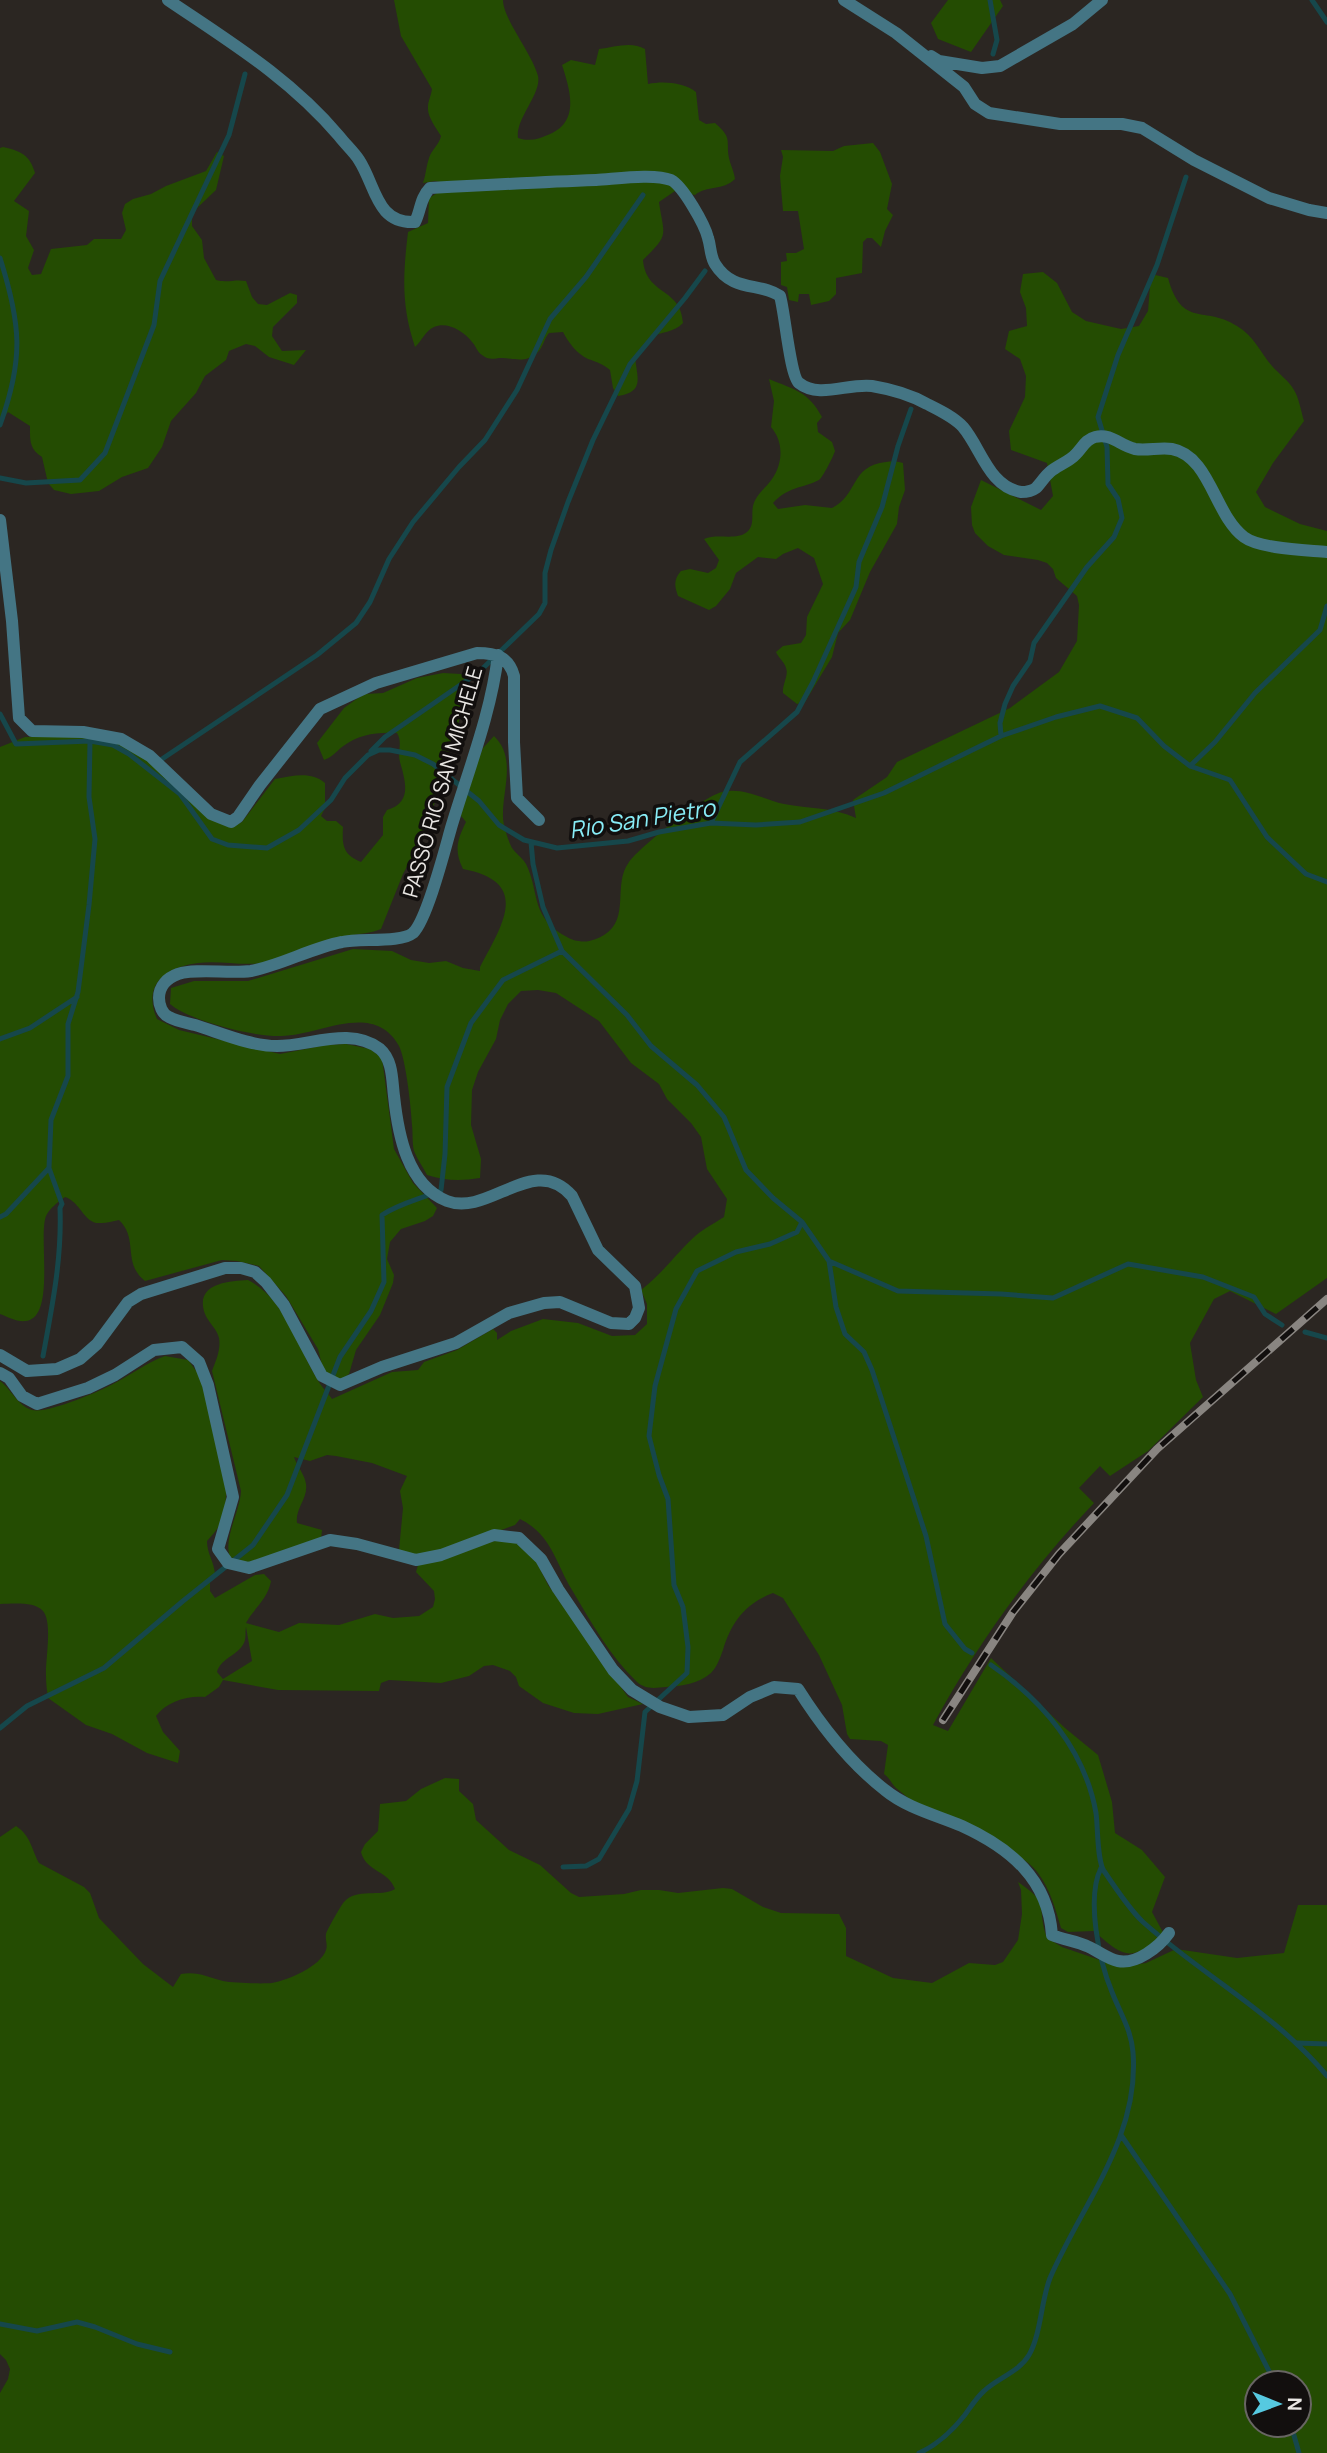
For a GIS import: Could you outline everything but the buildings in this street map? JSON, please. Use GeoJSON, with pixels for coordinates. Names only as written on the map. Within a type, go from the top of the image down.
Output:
{"type":"FeatureCollection","features":[{"type":"Feature","properties":{"kind":"street"},"geometry":{"type":"LineString","coordinates":[[169,0],[246,51],[318,111],[359,160],[377,200],[387,214],[400,223],[415,222],[422,197],[430,188],[614,179],[655,178],[672,181],[682,191],[704,225],[714,262],[721,272],[736,283],[756,289],[770,289],[780,296],[792,372],[798,383],[813,390],[829,391],[846,386],[872,386],[915,397],[960,424],[975,442],[992,474],[1006,487],[1023,492],[1034,489],[1050,471],[1074,456],[1089,439],[1097,436],[1111,436],[1124,446],[1135,449],[1172,449],[1195,460],[1231,523],[1246,539],[1305,551],[1327,552]]}},
{"type":"Feature","properties":{"kind":"street"},"geometry":{"type":"LineString","coordinates":[[844,0],[897,33],[964,87],[975,104],[989,113],[1060,124],[1122,124],[1142,128],[1194,160],[1269,198],[1327,213]]}},
{"type":"Feature","properties":{"kind":"street"},"geometry":{"type":"LineString","coordinates":[[913,46],[939,61],[982,68],[1000,66],[1073,24],[1102,0]]}},
{"type":"Feature","properties":{"kind":"street"},"geometry":{"type":"LineString","coordinates":[[0,520],[12,621],[19,718],[32,731],[83,732],[121,738],[150,756],[211,814],[231,822],[238,817],[320,709],[376,683],[478,653],[498,655],[512,667],[514,676],[517,798],[539,820]]}},
{"type":"Feature","properties":{"kind":"street","name":"PASSO RIO SAN MICHELE"},"geometry":{"type":"LineString","coordinates":[[0,1355],[27,1371],[57,1369],[80,1359],[97,1344],[128,1303],[141,1294],[225,1268],[241,1268],[255,1272],[266,1282],[284,1305],[322,1376],[340,1385],[382,1367],[456,1343],[492,1321],[527,1307],[560,1302],[611,1323],[629,1324],[635,1318],[639,1300],[635,1286],[597,1251],[572,1196],[558,1184],[543,1180],[529,1182],[466,1204],[445,1200],[428,1190],[415,1174],[405,1152],[395,1111],[391,1068],[385,1054],[378,1047],[360,1040],[342,1038],[274,1046],[254,1043],[169,1017],[159,1005],[162,984],[181,973],[252,971],[340,942],[374,938],[401,939],[414,932],[438,874],[487,708],[498,655]]}},
{"type":"Feature","properties":{"kind":"street"},"geometry":{"type":"LineString","coordinates":[[0,1373],[9,1378],[22,1396],[37,1404],[88,1388],[116,1375],[154,1350],[182,1347],[199,1362],[208,1385],[233,1497],[218,1549],[228,1563],[249,1568],[330,1540],[416,1560],[441,1555],[494,1535],[519,1538],[541,1559],[613,1670],[632,1690],[660,1707],[689,1717],[723,1715],[750,1697],[774,1687],[798,1689],[837,1745],[887,1792],[933,1816],[962,1826],[1009,1853],[1031,1876],[1046,1901],[1052,1935],[1068,1942],[1086,1945],[1119,1962],[1138,1958],[1163,1942],[1169,1934]]}},
{"type":"Feature","properties":{"kind":"green space"},"geometry":{"type":"Polygon","coordinates":[[[394,0],[503,0],[508,17],[538,76],[536,90],[520,123],[518,138],[530,140],[542,137],[566,121],[570,94],[562,65],[571,60],[595,65],[599,49],[629,45],[645,49],[648,84],[673,83],[696,92],[699,120],[706,124],[715,123],[725,133],[735,179],[695,195],[675,191],[659,202],[663,234],[658,244],[643,260],[645,272],[656,286],[676,303],[683,323],[676,329],[651,338],[635,357],[638,377],[636,387],[627,394],[618,396],[613,388],[610,370],[580,354],[563,332],[549,333],[538,352],[521,360],[487,358],[465,334],[444,325],[431,329],[415,347],[407,317],[404,290],[408,232],[428,223],[429,198],[437,193],[444,183],[423,183],[429,158],[441,136],[428,111],[432,89],[401,36],[394,0]]]}},
{"type":"Feature","properties":{"kind":"green space"},"geometry":{"type":"Polygon","coordinates":[[[948,0],[1000,0],[1003,6],[971,52],[938,39],[931,23],[948,0]]]}},
{"type":"Feature","properties":{"kind":"green space"},"geometry":{"type":"Polygon","coordinates":[[[873,143],[880,152],[892,184],[887,209],[893,215],[881,247],[872,238],[863,242],[862,273],[836,278],[836,294],[829,301],[811,305],[809,294],[799,294],[798,302],[789,300],[787,287],[781,285],[781,262],[787,261],[786,253],[796,253],[804,249],[798,211],[783,211],[781,150],[833,151],[844,146],[873,143]]]}},
{"type":"Feature","properties":{"kind":"green space"},"geometry":{"type":"Polygon","coordinates":[[[0,148],[24,155],[35,173],[14,201],[29,211],[26,236],[34,250],[28,268],[32,275],[41,274],[51,249],[87,245],[94,239],[121,239],[126,230],[122,213],[125,204],[206,171],[217,152],[224,156],[216,190],[196,209],[192,217],[192,226],[202,240],[204,258],[216,280],[246,281],[258,304],[267,305],[290,293],[297,295],[297,303],[273,327],[272,336],[282,351],[306,350],[294,365],[269,357],[255,346],[246,344],[229,351],[226,360],[205,376],[196,393],[171,421],[162,447],[148,468],[122,477],[99,491],[71,494],[54,490],[48,483],[42,457],[31,444],[30,426],[8,412],[0,422],[0,148]]]}},
{"type":"Feature","properties":{"kind":"green space"},"geometry":{"type":"Polygon","coordinates":[[[1043,272],[1057,283],[1072,312],[1086,321],[1121,329],[1139,326],[1148,311],[1151,274],[1168,278],[1180,304],[1188,310],[1225,320],[1248,334],[1292,387],[1304,421],[1273,463],[1256,492],[1265,507],[1300,524],[1327,531],[1327,1278],[1276,1314],[1230,1291],[1214,1299],[1190,1343],[1196,1380],[1203,1397],[1148,1451],[1110,1476],[1100,1466],[1079,1488],[1094,1503],[1048,1554],[1006,1609],[967,1666],[933,1725],[948,1731],[991,1658],[1065,1728],[1098,1755],[1112,1802],[1115,1833],[1142,1850],[1165,1877],[1152,1912],[1165,1936],[1136,1953],[1121,1952],[1094,1931],[1068,1932],[1061,1928],[1046,1886],[1028,1863],[998,1844],[915,1804],[896,1788],[884,1774],[888,1745],[881,1741],[850,1739],[842,1705],[819,1655],[783,1598],[773,1593],[747,1608],[735,1622],[711,1673],[701,1680],[684,1685],[647,1687],[639,1684],[609,1650],[572,1590],[552,1550],[531,1525],[520,1519],[515,1525],[456,1547],[417,1556],[399,1550],[403,1508],[400,1491],[407,1476],[372,1463],[327,1455],[310,1461],[294,1457],[306,1484],[297,1523],[322,1530],[321,1539],[252,1565],[230,1557],[230,1533],[241,1491],[212,1371],[218,1355],[219,1338],[205,1314],[204,1296],[208,1290],[222,1283],[248,1280],[260,1288],[280,1310],[318,1380],[332,1399],[392,1372],[418,1370],[424,1362],[457,1350],[493,1329],[497,1333],[497,1340],[511,1331],[543,1319],[578,1323],[612,1336],[635,1335],[647,1324],[647,1304],[641,1290],[696,1236],[724,1217],[727,1199],[707,1169],[701,1137],[667,1099],[659,1084],[631,1063],[599,1021],[556,993],[521,991],[508,1004],[500,1020],[496,1039],[478,1072],[472,1090],[471,1125],[481,1159],[480,1178],[460,1180],[427,1175],[415,1154],[404,1062],[399,1046],[388,1032],[375,1025],[361,1023],[296,1035],[269,1036],[207,1022],[170,1004],[171,988],[194,981],[248,981],[353,949],[392,951],[411,960],[429,963],[446,961],[480,971],[502,921],[506,907],[505,895],[498,884],[484,875],[463,869],[458,857],[458,846],[466,822],[457,811],[483,748],[494,736],[501,745],[507,764],[503,817],[510,845],[526,864],[544,918],[564,936],[586,941],[604,935],[617,920],[624,871],[629,862],[672,823],[713,796],[722,792],[738,791],[784,804],[830,810],[856,818],[853,800],[887,777],[897,762],[1010,708],[1059,672],[1077,641],[1077,596],[1056,578],[1047,563],[1004,555],[988,546],[975,533],[971,507],[981,480],[1041,510],[1053,496],[1047,463],[1011,450],[1009,431],[1025,397],[1026,376],[1020,359],[1005,349],[1009,331],[1027,326],[1026,308],[1020,292],[1023,274],[1043,272]]]}},
{"type":"Feature","properties":{"kind":"green space"},"geometry":{"type":"Polygon","coordinates":[[[769,379],[800,392],[817,408],[822,417],[817,423],[818,432],[832,442],[835,451],[819,480],[784,494],[773,503],[778,509],[805,505],[832,508],[841,502],[866,469],[886,462],[903,463],[905,490],[897,524],[870,572],[850,620],[838,633],[832,657],[805,702],[797,704],[783,693],[787,671],[776,652],[783,646],[801,643],[806,635],[807,617],[823,584],[814,558],[798,548],[776,559],[758,557],[736,573],[730,589],[716,606],[709,610],[678,596],[675,585],[681,571],[690,569],[708,573],[716,568],[719,560],[704,539],[737,536],[747,532],[752,523],[754,502],[776,473],[780,446],[771,427],[774,401],[769,379]]]}},
{"type":"Feature","properties":{"kind":"green space"},"geometry":{"type":"Polygon","coordinates":[[[443,673],[461,674],[467,679],[466,697],[438,794],[381,929],[268,962],[207,962],[186,965],[160,979],[153,996],[157,1019],[179,1030],[280,1054],[346,1044],[370,1049],[382,1058],[394,1149],[413,1183],[437,1208],[433,1216],[401,1229],[390,1242],[387,1259],[394,1275],[393,1283],[380,1315],[356,1350],[349,1374],[342,1379],[329,1376],[323,1369],[318,1349],[286,1296],[259,1266],[222,1260],[145,1281],[134,1267],[128,1235],[119,1220],[95,1223],[65,1197],[46,1216],[41,1306],[35,1316],[26,1321],[0,1314],[0,747],[25,737],[101,737],[116,741],[151,762],[205,815],[223,825],[234,826],[242,822],[275,779],[302,775],[314,777],[325,783],[325,808],[321,816],[327,821],[336,821],[343,827],[345,849],[350,856],[361,862],[383,835],[383,817],[387,810],[395,807],[404,796],[399,737],[397,733],[390,733],[362,737],[348,743],[324,760],[317,743],[344,708],[358,698],[366,694],[383,693],[417,678],[443,673]]]}},
{"type":"Feature","properties":{"kind":"green space"},"geometry":{"type":"Polygon","coordinates":[[[165,1356],[188,1360],[203,1380],[226,1490],[223,1518],[207,1541],[215,1574],[210,1581],[210,1591],[215,1598],[255,1575],[264,1574],[271,1581],[264,1598],[246,1623],[279,1632],[299,1623],[339,1625],[375,1614],[393,1618],[419,1616],[433,1607],[435,1599],[434,1591],[416,1572],[418,1565],[501,1539],[525,1548],[536,1561],[548,1585],[628,1697],[643,1704],[598,1714],[574,1713],[543,1703],[519,1686],[510,1671],[493,1665],[484,1666],[469,1676],[441,1683],[389,1680],[381,1683],[379,1691],[278,1690],[223,1680],[219,1687],[205,1697],[178,1700],[156,1716],[163,1732],[180,1751],[178,1763],[147,1753],[112,1734],[86,1725],[48,1698],[48,1624],[43,1611],[23,1604],[0,1604],[0,1381],[27,1408],[49,1409],[96,1392],[165,1356]],[[246,1627],[243,1645],[217,1672],[223,1679],[252,1661],[246,1627]]]}},
{"type":"Feature","properties":{"kind":"green space"},"geometry":{"type":"Polygon","coordinates":[[[445,1778],[459,1779],[459,1791],[473,1804],[476,1820],[509,1850],[540,1865],[579,1897],[641,1890],[678,1893],[723,1888],[732,1889],[763,1907],[781,1913],[839,1914],[846,1928],[846,1956],[893,1978],[932,1983],[969,1963],[995,1965],[1003,1962],[1018,1940],[1022,1914],[1018,1882],[1039,1901],[1047,1938],[1062,1947],[1120,1967],[1146,1963],[1176,1949],[1237,1958],[1284,1953],[1298,1905],[1327,1905],[1327,2453],[0,2453],[0,2393],[10,2369],[0,2354],[0,1837],[16,1826],[21,1830],[28,1838],[39,1863],[84,1887],[90,1893],[99,1918],[143,1964],[173,1987],[181,1974],[187,1973],[228,1982],[272,1983],[303,1972],[323,1956],[327,1948],[327,1932],[342,1904],[349,1898],[395,1889],[387,1878],[367,1864],[361,1852],[378,1831],[380,1804],[406,1801],[421,1789],[445,1778]]]}},
{"type":"Feature","properties":{"kind":"waterway"},"geometry":{"type":"LineString","coordinates":[[990,0],[997,40],[993,54]]}},
{"type":"Feature","properties":{"kind":"waterway"},"geometry":{"type":"LineString","coordinates":[[1312,0],[1327,22]]}},
{"type":"Feature","properties":{"kind":"waterway"},"geometry":{"type":"LineString","coordinates":[[0,478],[26,483],[80,480],[105,453],[154,325],[160,281],[229,135],[245,74]]}},
{"type":"Feature","properties":{"kind":"waterway"},"geometry":{"type":"LineString","coordinates":[[1001,736],[1000,723],[1005,704],[1013,686],[1030,661],[1034,643],[1087,567],[1114,537],[1122,518],[1118,499],[1108,484],[1107,447],[1098,417],[1118,355],[1157,265],[1186,177]]}},
{"type":"Feature","properties":{"kind":"waterway"},"geometry":{"type":"LineString","coordinates":[[156,763],[317,655],[356,623],[370,602],[389,559],[413,522],[485,440],[517,390],[550,319],[586,277],[643,195]]}},
{"type":"Feature","properties":{"kind":"waterway"},"geometry":{"type":"LineString","coordinates":[[0,258],[16,322],[17,342],[13,380],[0,425]]}},
{"type":"Feature","properties":{"kind":"waterway"},"geometry":{"type":"LineString","coordinates":[[371,751],[385,737],[479,672],[539,614],[545,603],[545,573],[551,550],[593,440],[630,364],[705,271]]}},
{"type":"Feature","properties":{"kind":"waterway"},"geometry":{"type":"LineString","coordinates":[[711,823],[740,762],[797,712],[813,682],[856,587],[859,562],[882,507],[911,409]]}},
{"type":"Feature","properties":{"kind":"waterway"},"geometry":{"type":"LineString","coordinates":[[1190,766],[1215,742],[1255,693],[1320,630],[1327,606]]}},
{"type":"Feature","properties":{"kind":"waterway","name":"Rio San Pietro"},"geometry":{"type":"LineString","coordinates":[[0,714],[16,744],[90,741],[113,745],[129,754],[180,794],[212,839],[228,845],[267,848],[299,830],[331,800],[345,778],[368,755],[379,750],[390,750],[415,755],[433,764],[479,801],[499,825],[524,840],[557,848],[628,841],[659,832],[711,823],[756,825],[800,822],[884,793],[1001,736],[1056,717],[1100,706],[1137,718],[1164,746],[1190,766],[1230,780],[1267,837],[1306,874],[1327,882]]}},
{"type":"Feature","properties":{"kind":"waterway"},"geometry":{"type":"LineString","coordinates":[[0,1217],[6,1214],[49,1168],[51,1120],[68,1076],[68,1024],[78,992],[95,839],[89,797],[90,741]]}},
{"type":"Feature","properties":{"kind":"waterway"},"geometry":{"type":"LineString","coordinates":[[531,842],[543,907],[562,951],[627,1015],[651,1046],[697,1085],[724,1117],[746,1170],[773,1198],[802,1222],[829,1261],[836,1307],[845,1334],[864,1352],[872,1370],[926,1536],[945,1624],[965,1649],[972,1653]]}},
{"type":"Feature","properties":{"kind":"waterway"},"geometry":{"type":"LineString","coordinates":[[0,1728],[27,1706],[104,1668],[253,1545],[287,1495],[340,1357],[371,1311],[384,1282],[382,1215],[441,1190],[447,1087],[471,1023],[503,980],[562,951]]}},
{"type":"Feature","properties":{"kind":"waterway"},"geometry":{"type":"LineString","coordinates":[[0,1039],[30,1028],[77,997]]}},
{"type":"Feature","properties":{"kind":"waterway"},"geometry":{"type":"LineString","coordinates":[[43,1356],[56,1283],[62,1204],[49,1168]]}},
{"type":"Feature","properties":{"kind":"waterway"},"geometry":{"type":"LineString","coordinates":[[563,1867],[586,1866],[599,1859],[629,1809],[637,1781],[645,1712],[687,1673],[688,1647],[683,1607],[674,1585],[668,1499],[649,1436],[655,1386],[676,1309],[697,1271],[736,1252],[770,1244],[797,1232],[802,1222]]}},
{"type":"Feature","properties":{"kind":"waterway"},"geometry":{"type":"LineString","coordinates":[[829,1261],[898,1291],[1053,1298],[1128,1264],[1203,1277],[1254,1297],[1265,1314],[1282,1325]]}},
{"type":"Feature","properties":{"kind":"waterway"},"geometry":{"type":"LineString","coordinates":[[1305,1332],[1327,1338]]}},
{"type":"Feature","properties":{"kind":"waterway"},"geometry":{"type":"LineString","coordinates":[[991,1665],[1044,1711],[1071,1748],[1090,1790],[1096,1813],[1102,1866],[1133,1911],[1166,1942],[1285,2033],[1327,2076]]}},
{"type":"Feature","properties":{"kind":"waterway"},"geometry":{"type":"LineString","coordinates":[[919,2453],[944,2437],[981,2394],[1020,2366],[1029,2355],[1050,2278],[1106,2169],[1127,2113],[1133,2083],[1133,2052],[1128,2028],[1107,1979],[1096,1930],[1095,1896],[1101,1868]]}},
{"type":"Feature","properties":{"kind":"waterway"},"geometry":{"type":"LineString","coordinates":[[1297,2043],[1327,2044]]}},
{"type":"Feature","properties":{"kind":"waterway"},"geometry":{"type":"LineString","coordinates":[[1121,2135],[1230,2294],[1268,2369]]}},
{"type":"Feature","properties":{"kind":"waterway"},"geometry":{"type":"LineString","coordinates":[[0,2324],[37,2331],[77,2322],[137,2344],[170,2352]]}},
{"type":"Feature","properties":{"kind":"waterway"},"geometry":{"type":"LineString","coordinates":[[1295,2439],[1299,2453]]}},
{"type":"Feature","properties":{"kind":"railway"},"geometry":{"type":"LineString","coordinates":[[943,1720],[1013,1612],[1059,1554],[1157,1449],[1327,1299]]}}]}
